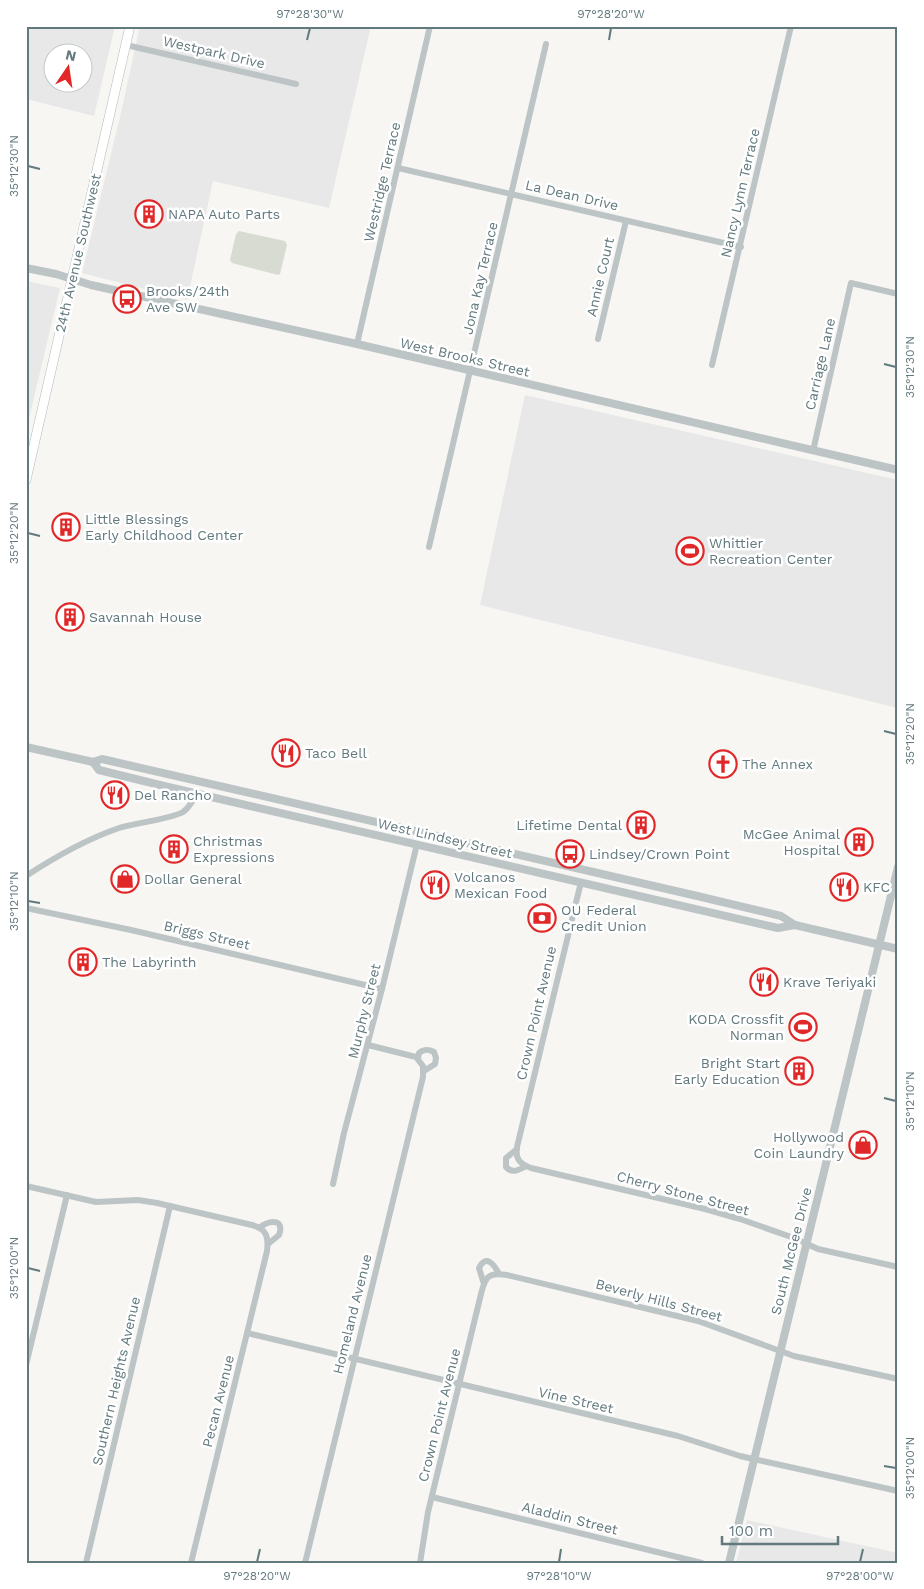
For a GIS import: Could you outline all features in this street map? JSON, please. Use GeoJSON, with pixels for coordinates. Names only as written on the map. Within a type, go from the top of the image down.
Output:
{"type":"FeatureCollection","features":[{"type":"Feature","properties":{"kind":"main road","name":"24th Avenue Southwest"},"geometry":{"type":"LineString","coordinates":[[26,480],[130,26]]}},
{"type":"Feature","properties":{"kind":"street","name":"Westridge Terrace"},"geometry":{"type":"LineString","coordinates":[[357,344],[430,26]]}},
{"type":"Feature","properties":{"kind":"street","name":"Nancy Lynn Terrace"},"geometry":{"type":"LineString","coordinates":[[712,365],[791,26]]}},
{"type":"Feature","properties":{"kind":"street","name":"Jona Kay Terrace"},"geometry":{"type":"LineString","coordinates":[[430,547],[546,44]]}},
{"type":"Feature","properties":{"kind":"street","name":"Westpark Drive"},"geometry":{"type":"LineString","coordinates":[[126,45],[296,84]]}},
{"type":"Feature","properties":{"kind":"street","name":"La Dean Drive"},"geometry":{"type":"LineString","coordinates":[[398,168],[740,247]]}},
{"type":"Feature","properties":{"kind":"street","name":"Annie Court"},"geometry":{"type":"LineString","coordinates":[[598,339],[626,220]]}},
{"type":"Feature","properties":{"kind":"street","name":"West Brooks Street"},"geometry":{"type":"LineString","coordinates":[[26,268],[72,278],[91,285],[357,344],[898,470]]}},
{"type":"Feature","properties":{"kind":"street","name":"Carriage Lane"},"geometry":{"type":"LineString","coordinates":[[813,451],[851,283],[898,294]]}},
{"type":"Feature","properties":{"kind":"street","name":"West Lindsey Street"},"geometry":{"type":"LineString","coordinates":[[26,747],[93,762],[102,759],[166,773],[681,892],[781,916],[795,925],[898,949]]}},
{"type":"Feature","properties":{"kind":"street","name":"West Lindsey Street"},"geometry":{"type":"LineString","coordinates":[[93,762],[99,770],[164,786],[778,928],[795,925]]}},
{"type":"Feature","properties":{"kind":"street"},"geometry":{"type":"LineString","coordinates":[[164,786],[166,773]]}},
{"type":"Feature","properties":{"kind":"street"},"geometry":{"type":"LineString","coordinates":[[26,876],[76,847],[107,833],[144,821],[182,812],[189,806],[197,793],[201,781]]}},
{"type":"Feature","properties":{"kind":"street"},"geometry":{"type":"LineString","coordinates":[[391,838],[394,826]]}},
{"type":"Feature","properties":{"kind":"street"},"geometry":{"type":"LineString","coordinates":[[421,845],[427,834]]}},
{"type":"Feature","properties":{"kind":"street","name":"Murphy Street"},"geometry":{"type":"LineString","coordinates":[[333,1184],[344,1133],[421,845]]}},
{"type":"Feature","properties":{"kind":"street","name":"South McGee Drive"},"geometry":{"type":"LineString","coordinates":[[729,1563],[898,867]]}},
{"type":"Feature","properties":{"kind":"street","name":"Crown Point Avenue"},"geometry":{"type":"LineString","coordinates":[[519,1161],[516,1156],[516,1149],[581,882]]}},
{"type":"Feature","properties":{"kind":"street"},"geometry":{"type":"LineString","coordinates":[[648,898],[650,885]]}},
{"type":"Feature","properties":{"kind":"street"},"geometry":{"type":"LineString","coordinates":[[678,905],[681,892]]}},
{"type":"Feature","properties":{"kind":"street","name":"Briggs Street"},"geometry":{"type":"LineString","coordinates":[[26,908],[131,930],[382,989]]}},
{"type":"Feature","properties":{"kind":"street","name":"Homeland Avenue"},"geometry":{"type":"LineString","coordinates":[[305,1563],[424,1071],[435,1064],[436,1058],[434,1052],[426,1050],[419,1053],[418,1059],[368,1045]]}},
{"type":"Feature","properties":{"kind":"street"},"geometry":{"type":"LineString","coordinates":[[418,1059],[424,1071]]}},
{"type":"Feature","properties":{"kind":"street","name":"Crown Point Avenue"},"geometry":{"type":"LineString","coordinates":[[516,1149],[506,1158],[506,1167],[513,1171],[526,1166]]}},
{"type":"Feature","properties":{"kind":"street","name":"Cherry Stone Street"},"geometry":{"type":"LineString","coordinates":[[519,1161],[526,1166],[728,1215],[818,1249],[898,1267]]}},
{"type":"Feature","properties":{"kind":"street"},"geometry":{"type":"LineString","coordinates":[[26,1186],[96,1202],[146,1201],[260,1228]]}},
{"type":"Feature","properties":{"kind":"street"},"geometry":{"type":"LineString","coordinates":[[26,1366],[67,1195]]}},
{"type":"Feature","properties":{"kind":"street","name":"Southern Heights Avenue"},"geometry":{"type":"LineString","coordinates":[[86,1563],[170,1206]]}},
{"type":"Feature","properties":{"kind":"street","name":"Pecan Avenue"},"geometry":{"type":"LineString","coordinates":[[192,1563],[268,1244],[266,1233],[260,1228],[269,1221],[279,1224],[281,1228],[280,1236],[268,1244]]}},
{"type":"Feature","properties":{"kind":"street","name":"Beverly Hills Street"},"geometry":{"type":"LineString","coordinates":[[484,1284],[479,1268],[482,1263],[490,1262],[499,1274]]}},
{"type":"Feature","properties":{"kind":"street","name":"Beverly Hills Street"},"geometry":{"type":"LineString","coordinates":[[490,1275],[499,1274],[698,1321],[780,1351],[898,1379]]}},
{"type":"Feature","properties":{"kind":"street","name":"Crown Point Avenue"},"geometry":{"type":"LineString","coordinates":[[420,1563],[424,1530],[484,1284],[490,1275]]}},
{"type":"Feature","properties":{"kind":"street","name":"Vine Street"},"geometry":{"type":"LineString","coordinates":[[247,1333],[678,1436],[754,1458],[898,1491]]}},
{"type":"Feature","properties":{"kind":"street","name":"Aladdin Street"},"geometry":{"type":"LineString","coordinates":[[432,1498],[702,1563]]}},
{"type":"Feature","properties":{"kind":"shaded area"},"geometry":{"type":"Polygon","coordinates":[[[26,26],[115,26],[94,116],[26,99],[26,26]]]}},
{"type":"Feature","properties":{"kind":"shaded area"},"geometry":{"type":"Polygon","coordinates":[[[140,26],[371,26],[329,208],[213,181],[187,300],[82,273],[140,26]]]}},
{"type":"Feature","properties":{"kind":"shaded area"},"geometry":{"type":"Polygon","coordinates":[[[239,231],[285,241],[287,245],[280,274],[232,263],[230,260],[236,234],[239,231]]]}},
{"type":"Feature","properties":{"kind":"shaded area"},"geometry":{"type":"Polygon","coordinates":[[[26,281],[60,288],[26,431],[26,281]]]}},
{"type":"Feature","properties":{"kind":"shaded area"},"geometry":{"type":"Polygon","coordinates":[[[525,395],[898,480],[898,708],[480,605],[525,395]]]}},
{"type":"Feature","properties":{"kind":"shaded area"},"geometry":{"type":"Polygon","coordinates":[[[747,1520],[898,1553],[898,1563],[736,1563],[747,1520]]]}},
{"type":"Feature","properties":{"kind":"place","name":"NAPA Auto Parts"},"geometry":{"type":"Point","coordinates":[149,214]}},
{"type":"Feature","properties":{"kind":"place","name":"Brooks/24th Ave SW"},"geometry":{"type":"Point","coordinates":[127,299]}},
{"type":"Feature","properties":{"kind":"place","name":"Little Blessings Early Childhood Center"},"geometry":{"type":"Point","coordinates":[66,527]}},
{"type":"Feature","properties":{"kind":"place","name":"Whittier Recreation Center"},"geometry":{"type":"Point","coordinates":[690,551]}},
{"type":"Feature","properties":{"kind":"place","name":"Savannah House"},"geometry":{"type":"Point","coordinates":[70,617]}},
{"type":"Feature","properties":{"kind":"place","name":"Taco Bell"},"geometry":{"type":"Point","coordinates":[286,753]}},
{"type":"Feature","properties":{"kind":"place","name":"The Annex"},"geometry":{"type":"Point","coordinates":[723,764]}},
{"type":"Feature","properties":{"kind":"place","name":"Del Rancho"},"geometry":{"type":"Point","coordinates":[115,795]}},
{"type":"Feature","properties":{"kind":"place","name":"Lifetime Dental"},"geometry":{"type":"Point","coordinates":[641,825]}},
{"type":"Feature","properties":{"kind":"place","name":"McGee Animal Hospital"},"geometry":{"type":"Point","coordinates":[859,842]}},
{"type":"Feature","properties":{"kind":"place","name":"Christmas Expressions"},"geometry":{"type":"Point","coordinates":[174,849]}},
{"type":"Feature","properties":{"kind":"place","name":"Lindsey/Crown Point"},"geometry":{"type":"Point","coordinates":[570,854]}},
{"type":"Feature","properties":{"kind":"place","name":"Dollar General"},"geometry":{"type":"Point","coordinates":[125,879]}},
{"type":"Feature","properties":{"kind":"place","name":"Volcanos Mexican Food"},"geometry":{"type":"Point","coordinates":[435,885]}},
{"type":"Feature","properties":{"kind":"place","name":"KFC"},"geometry":{"type":"Point","coordinates":[844,887]}},
{"type":"Feature","properties":{"kind":"place","name":"OU Federal Credit Union"},"geometry":{"type":"Point","coordinates":[542,918]}},
{"type":"Feature","properties":{"kind":"place","name":"The Labyrinth"},"geometry":{"type":"Point","coordinates":[83,962]}},
{"type":"Feature","properties":{"kind":"place","name":"Krave Teriyaki"},"geometry":{"type":"Point","coordinates":[764,982]}},
{"type":"Feature","properties":{"kind":"place","name":"KODA Crossfit Norman"},"geometry":{"type":"Point","coordinates":[803,1027]}},
{"type":"Feature","properties":{"kind":"place","name":"Bright Start Early Education"},"geometry":{"type":"Point","coordinates":[799,1071]}},
{"type":"Feature","properties":{"kind":"place","name":"Hollywood Coin Laundry"},"geometry":{"type":"Point","coordinates":[863,1145]}}]}
